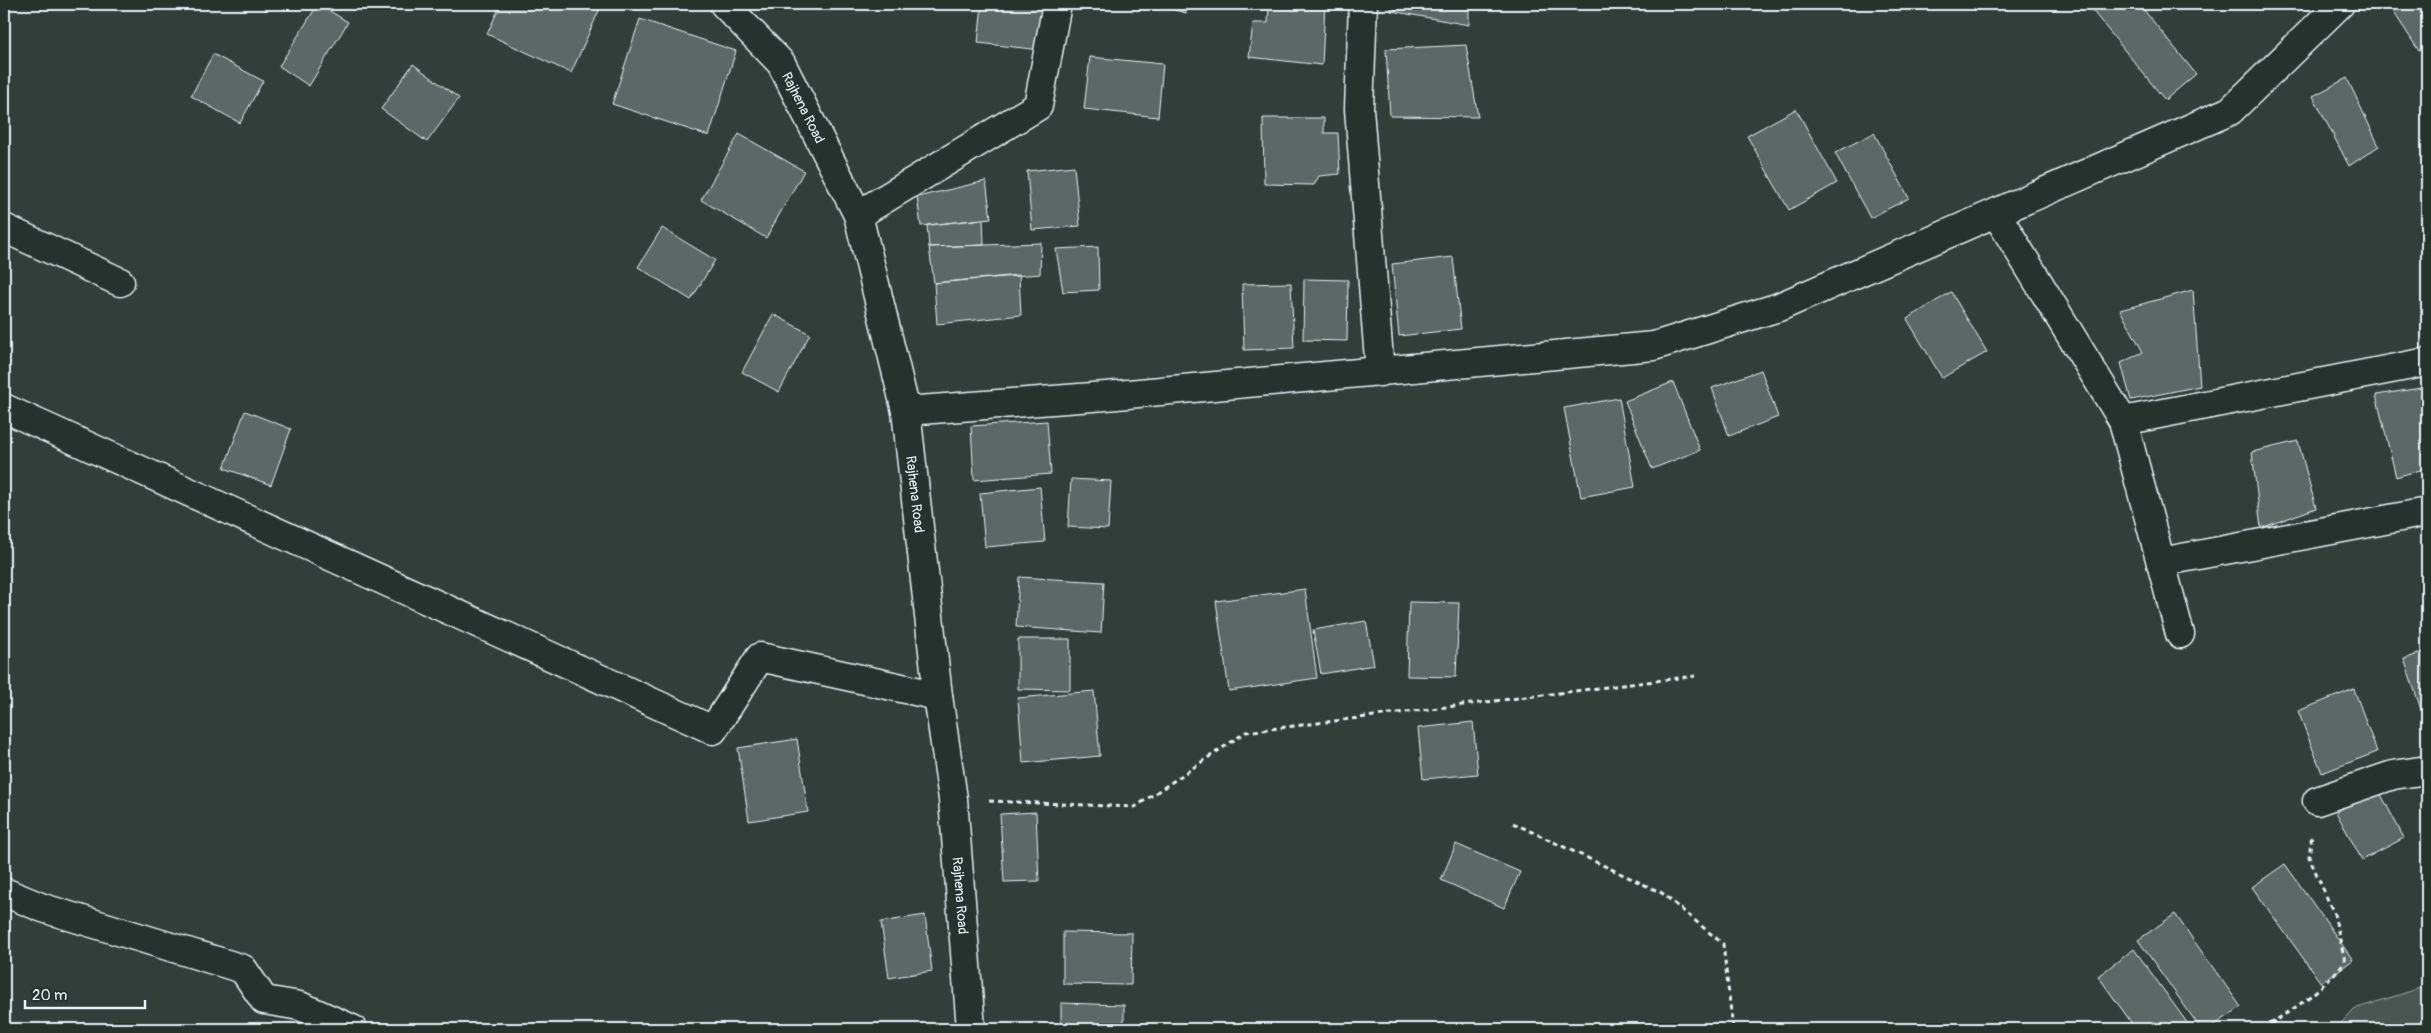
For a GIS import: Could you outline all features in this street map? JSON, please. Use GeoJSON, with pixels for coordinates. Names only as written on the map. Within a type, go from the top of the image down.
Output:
{"type":"FeatureCollection","features":[{"type":"Feature","properties":{"kind":"street","name":"Rajhena Road"},"geometry":{"type":"LineString","coordinates":[[724,4],[781,63],[858,215],[906,410],[938,696],[953,799],[971,1029]]}},
{"type":"Feature","properties":{"kind":"street"},"geometry":{"type":"LineString","coordinates":[[858,215],[1038,106],[1057,4]]}},
{"type":"Feature","properties":{"kind":"street"},"geometry":{"type":"LineString","coordinates":[[1363,4],[1359,109],[1380,372]]}},
{"type":"Feature","properties":{"kind":"street"},"geometry":{"type":"LineString","coordinates":[[906,410],[1380,372],[1654,346],[1779,307],[2230,111],[2340,4]]}},
{"type":"Feature","properties":{"kind":"street"},"geometry":{"type":"LineString","coordinates":[[1996,213],[2123,421],[2180,634]]}},
{"type":"Feature","properties":{"kind":"street"},"geometry":{"type":"LineString","coordinates":[[4,228],[120,282]]}},
{"type":"Feature","properties":{"kind":"street"},"geometry":{"type":"LineString","coordinates":[[2123,421],[2427,362]]}},
{"type":"Feature","properties":{"kind":"street"},"geometry":{"type":"LineString","coordinates":[[4,408],[713,730],[760,657],[938,696]]}},
{"type":"Feature","properties":{"kind":"street"},"geometry":{"type":"LineString","coordinates":[[2161,562],[2427,512]]}},
{"type":"Feature","properties":{"kind":"street"},"geometry":{"type":"LineString","coordinates":[[2317,800],[2393,775],[2427,770]]}},
{"type":"Feature","properties":{"kind":"street"},"geometry":{"type":"LineString","coordinates":[[4,892],[43,908],[243,969],[264,1000],[300,1006],[352,1029]]}},
{"type":"Feature","properties":{"kind":"path"},"geometry":{"type":"LineString","coordinates":[[953,799],[1135,807],[1246,732],[1695,676]]}},
{"type":"Feature","properties":{"kind":"path"},"geometry":{"type":"LineString","coordinates":[[2262,1029],[2306,1002],[2332,979],[2345,960],[2334,914],[2309,857],[2317,800]]}},
{"type":"Feature","properties":{"kind":"path"},"geometry":{"type":"LineString","coordinates":[[1513,823],[1662,893],[1723,944],[1733,1029]]}},
{"type":"Feature","properties":{"kind":"shaded area"},"geometry":{"type":"Polygon","coordinates":[[[2427,986],[2427,1029],[2336,1029],[2354,1009],[2427,986]]]}},
{"type":"Feature","properties":{"kind":"building"},"geometry":{"type":"Polygon","coordinates":[[[318,4],[348,22],[309,86],[279,66],[318,4]]]}},
{"type":"Feature","properties":{"kind":"building"},"geometry":{"type":"Polygon","coordinates":[[[501,4],[602,4],[571,73],[487,34],[501,4]]]}},
{"type":"Feature","properties":{"kind":"building"},"geometry":{"type":"Polygon","coordinates":[[[982,4],[1045,4],[1041,50],[978,43],[982,4]]]}},
{"type":"Feature","properties":{"kind":"building"},"geometry":{"type":"Polygon","coordinates":[[[1154,4],[1188,4],[1186,13],[1154,4]]]}},
{"type":"Feature","properties":{"kind":"building"},"geometry":{"type":"Polygon","coordinates":[[[1269,4],[1325,4],[1322,65],[1249,57],[1253,23],[1268,23],[1269,4]]]}},
{"type":"Feature","properties":{"kind":"building"},"geometry":{"type":"Polygon","coordinates":[[[1392,4],[1469,4],[1469,25],[1391,11],[1392,4]]]}},
{"type":"Feature","properties":{"kind":"building"},"geometry":{"type":"Polygon","coordinates":[[[2087,4],[2139,4],[2196,74],[2165,100],[2087,4]]]}},
{"type":"Feature","properties":{"kind":"building"},"geometry":{"type":"Polygon","coordinates":[[[2403,4],[2427,4],[2427,45],[2419,51],[2393,11],[2403,4]]]}},
{"type":"Feature","properties":{"kind":"building"},"geometry":{"type":"Polygon","coordinates":[[[640,19],[736,51],[709,136],[612,104],[640,19]]]}},
{"type":"Feature","properties":{"kind":"building"},"geometry":{"type":"Polygon","coordinates":[[[1466,45],[1478,117],[1390,116],[1386,49],[1466,45]]]}},
{"type":"Feature","properties":{"kind":"building"},"geometry":{"type":"Polygon","coordinates":[[[213,54],[263,81],[240,123],[191,96],[213,54]]]}},
{"type":"Feature","properties":{"kind":"building"},"geometry":{"type":"Polygon","coordinates":[[[1090,57],[1163,64],[1158,117],[1084,109],[1090,57]]]}},
{"type":"Feature","properties":{"kind":"building"},"geometry":{"type":"Polygon","coordinates":[[[413,64],[459,98],[427,142],[381,109],[413,64]]]}},
{"type":"Feature","properties":{"kind":"building"},"geometry":{"type":"Polygon","coordinates":[[[2347,78],[2379,146],[2349,166],[2313,96],[2347,78]]]}},
{"type":"Feature","properties":{"kind":"building"},"geometry":{"type":"Polygon","coordinates":[[[1796,109],[1837,183],[1789,210],[1747,136],[1796,109]]]}},
{"type":"Feature","properties":{"kind":"building"},"geometry":{"type":"Polygon","coordinates":[[[1263,118],[1324,118],[1324,133],[1338,133],[1340,174],[1319,176],[1314,185],[1264,184],[1263,118]]]}},
{"type":"Feature","properties":{"kind":"building"},"geometry":{"type":"Polygon","coordinates":[[[1874,133],[1909,198],[1870,218],[1835,153],[1874,133]]]}},
{"type":"Feature","properties":{"kind":"building"},"geometry":{"type":"Polygon","coordinates":[[[739,134],[804,171],[766,238],[701,200],[739,134]]]}},
{"type":"Feature","properties":{"kind":"building"},"geometry":{"type":"Polygon","coordinates":[[[1074,166],[1080,226],[1032,230],[1027,171],[1074,166]]]}},
{"type":"Feature","properties":{"kind":"building"},"geometry":{"type":"Polygon","coordinates":[[[986,181],[991,218],[921,226],[917,197],[986,181]]]}},
{"type":"Feature","properties":{"kind":"building"},"geometry":{"type":"Polygon","coordinates":[[[983,219],[984,245],[929,247],[927,225],[983,219]]]}},
{"type":"Feature","properties":{"kind":"building"},"geometry":{"type":"Polygon","coordinates":[[[662,228],[715,260],[691,300],[638,267],[662,228]]]}},
{"type":"Feature","properties":{"kind":"building"},"geometry":{"type":"Polygon","coordinates":[[[1041,243],[1040,274],[934,283],[929,247],[1041,243]]]}},
{"type":"Feature","properties":{"kind":"building"},"geometry":{"type":"Polygon","coordinates":[[[1098,247],[1099,290],[1063,292],[1056,249],[1098,247]]]}},
{"type":"Feature","properties":{"kind":"building"},"geometry":{"type":"Polygon","coordinates":[[[1453,257],[1461,329],[1399,336],[1392,264],[1453,257]]]}},
{"type":"Feature","properties":{"kind":"building"},"geometry":{"type":"Polygon","coordinates":[[[1019,275],[1021,315],[937,324],[934,283],[1019,275]]]}},
{"type":"Feature","properties":{"kind":"building"},"geometry":{"type":"Polygon","coordinates":[[[1304,279],[1348,280],[1347,341],[1303,340],[1304,279]]]}},
{"type":"Feature","properties":{"kind":"building"},"geometry":{"type":"Polygon","coordinates":[[[1291,283],[1294,348],[1244,350],[1242,284],[1291,283]]]}},
{"type":"Feature","properties":{"kind":"building"},"geometry":{"type":"Polygon","coordinates":[[[2193,290],[2200,386],[2131,400],[2121,363],[2143,352],[2120,310],[2193,290]]]}},
{"type":"Feature","properties":{"kind":"building"},"geometry":{"type":"Polygon","coordinates":[[[1951,292],[1987,352],[1942,378],[1907,319],[1951,292]]]}},
{"type":"Feature","properties":{"kind":"building"},"geometry":{"type":"Polygon","coordinates":[[[773,314],[810,334],[779,392],[742,372],[773,314]]]}},
{"type":"Feature","properties":{"kind":"building"},"geometry":{"type":"Polygon","coordinates":[[[1761,370],[1778,417],[1729,436],[1712,388],[1761,370]]]}},
{"type":"Feature","properties":{"kind":"building"},"geometry":{"type":"Polygon","coordinates":[[[1673,382],[1700,450],[1652,469],[1625,401],[1673,382]]]}},
{"type":"Feature","properties":{"kind":"building"},"geometry":{"type":"Polygon","coordinates":[[[2427,387],[2427,468],[2396,477],[2376,395],[2427,387]]]}},
{"type":"Feature","properties":{"kind":"building"},"geometry":{"type":"Polygon","coordinates":[[[1619,398],[1635,487],[1581,497],[1564,408],[1619,398]]]}},
{"type":"Feature","properties":{"kind":"building"},"geometry":{"type":"Polygon","coordinates":[[[245,411],[291,429],[271,485],[224,468],[245,411]]]}},
{"type":"Feature","properties":{"kind":"building"},"geometry":{"type":"Polygon","coordinates":[[[1047,421],[1051,474],[974,480],[971,426],[1047,421]]]}},
{"type":"Feature","properties":{"kind":"building"},"geometry":{"type":"Polygon","coordinates":[[[2298,441],[2316,508],[2261,528],[2252,452],[2298,441]]]}},
{"type":"Feature","properties":{"kind":"building"},"geometry":{"type":"Polygon","coordinates":[[[1071,479],[1111,481],[1108,529],[1068,527],[1071,479]]]}},
{"type":"Feature","properties":{"kind":"building"},"geometry":{"type":"Polygon","coordinates":[[[1040,487],[1045,542],[985,547],[980,493],[1040,487]]]}},
{"type":"Feature","properties":{"kind":"building"},"geometry":{"type":"Polygon","coordinates":[[[1019,577],[1104,582],[1101,633],[1016,627],[1019,577]]]}},
{"type":"Feature","properties":{"kind":"building"},"geometry":{"type":"Polygon","coordinates":[[[1305,589],[1317,678],[1229,691],[1216,601],[1305,589]]]}},
{"type":"Feature","properties":{"kind":"building"},"geometry":{"type":"Polygon","coordinates":[[[1409,602],[1459,603],[1456,677],[1407,676],[1409,602]]]}},
{"type":"Feature","properties":{"kind":"building"},"geometry":{"type":"Polygon","coordinates":[[[1366,621],[1374,665],[1321,674],[1313,630],[1366,621]]]}},
{"type":"Feature","properties":{"kind":"building"},"geometry":{"type":"Polygon","coordinates":[[[1018,639],[1070,639],[1070,690],[1018,689],[1018,639]]]}},
{"type":"Feature","properties":{"kind":"building"},"geometry":{"type":"Polygon","coordinates":[[[2427,651],[2427,727],[2404,659],[2427,651]]]}},
{"type":"Feature","properties":{"kind":"building"},"geometry":{"type":"Polygon","coordinates":[[[2354,689],[2377,752],[2322,773],[2298,711],[2354,689]]]}},
{"type":"Feature","properties":{"kind":"building"},"geometry":{"type":"Polygon","coordinates":[[[1094,691],[1100,756],[1023,763],[1018,698],[1094,691]]]}},
{"type":"Feature","properties":{"kind":"building"},"geometry":{"type":"Polygon","coordinates":[[[1473,722],[1478,774],[1423,779],[1418,728],[1473,722]]]}},
{"type":"Feature","properties":{"kind":"building"},"geometry":{"type":"Polygon","coordinates":[[[797,739],[808,812],[749,821],[738,748],[797,739]]]}},
{"type":"Feature","properties":{"kind":"building"},"geometry":{"type":"Polygon","coordinates":[[[2378,789],[2404,838],[2362,860],[2336,812],[2378,789]]]}},
{"type":"Feature","properties":{"kind":"building"},"geometry":{"type":"Polygon","coordinates":[[[1036,812],[1039,881],[1004,882],[1000,814],[1036,812]]]}},
{"type":"Feature","properties":{"kind":"building"},"geometry":{"type":"Polygon","coordinates":[[[1456,844],[1520,872],[1504,908],[1441,880],[1456,844]]]}},
{"type":"Feature","properties":{"kind":"building"},"geometry":{"type":"Polygon","coordinates":[[[2285,864],[2353,960],[2321,983],[2252,887],[2285,864]]]}},
{"type":"Feature","properties":{"kind":"building"},"geometry":{"type":"Polygon","coordinates":[[[2175,914],[2241,1007],[2209,1029],[2201,1029],[2138,940],[2175,914]]]}},
{"type":"Feature","properties":{"kind":"building"},"geometry":{"type":"Polygon","coordinates":[[[925,915],[932,971],[889,978],[881,922],[925,915]]]}},
{"type":"Feature","properties":{"kind":"building"},"geometry":{"type":"Polygon","coordinates":[[[1063,932],[1132,933],[1131,985],[1063,984],[1063,932]]]}},
{"type":"Feature","properties":{"kind":"building"},"geometry":{"type":"Polygon","coordinates":[[[2134,949],[2188,1024],[2181,1029],[2136,1029],[2098,976],[2134,949]]]}},
{"type":"Feature","properties":{"kind":"building"},"geometry":{"type":"Polygon","coordinates":[[[1061,1003],[1124,1005],[1124,1029],[1061,1029],[1061,1003]]]}}]}
